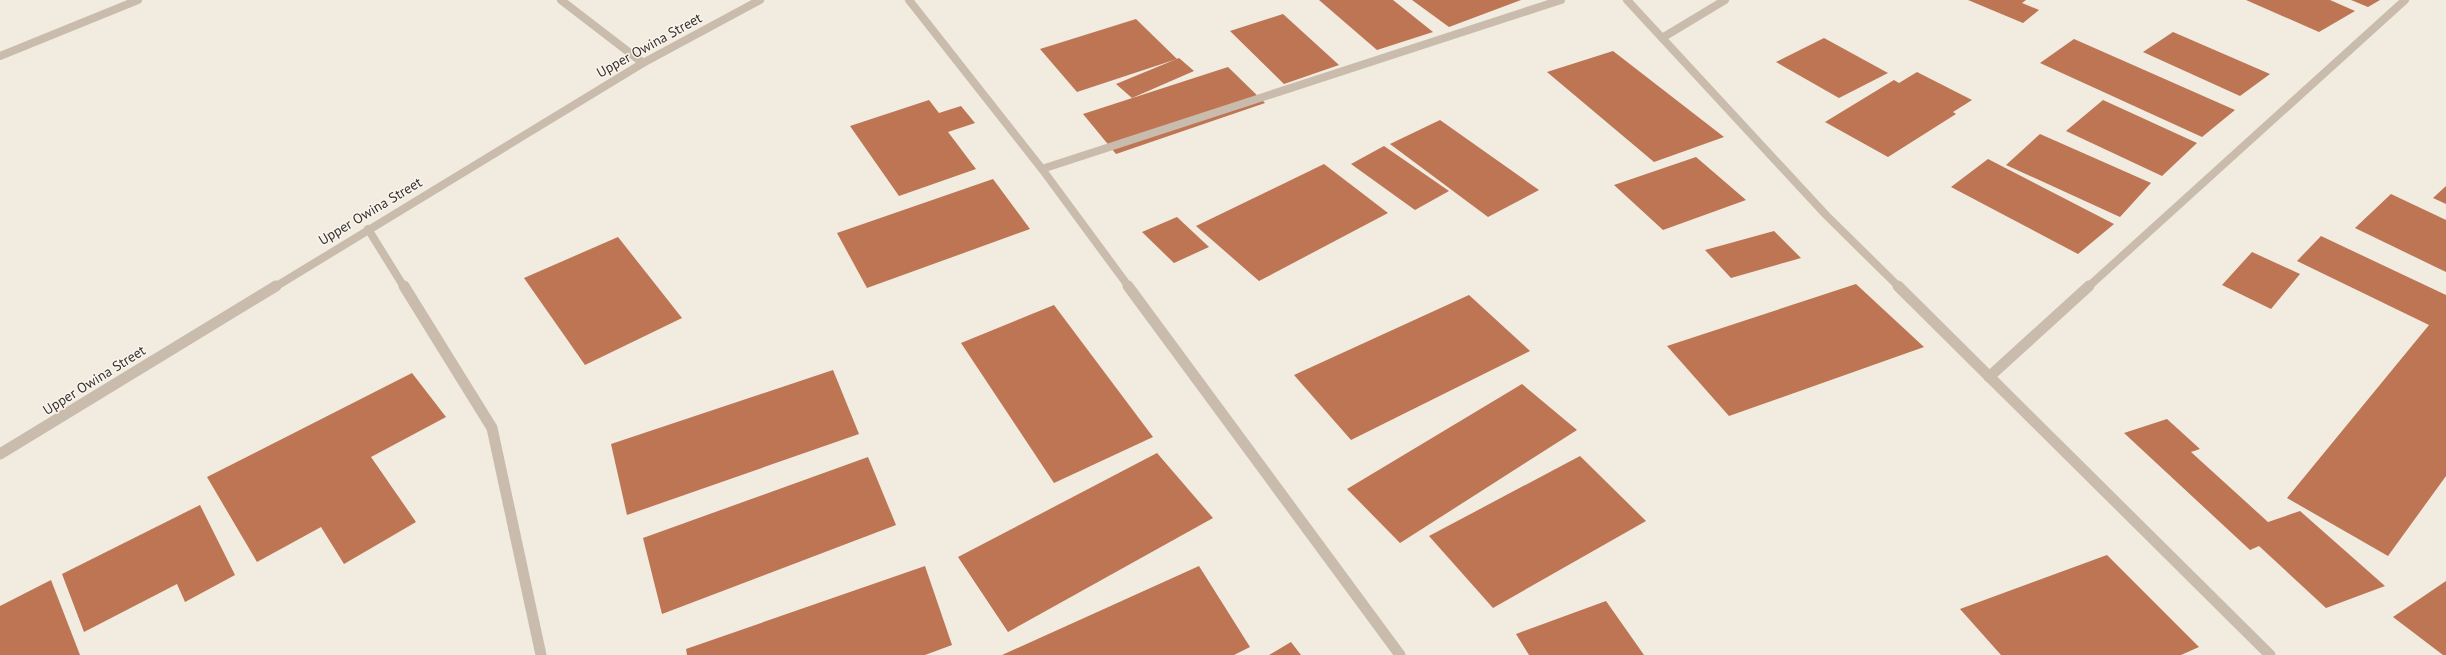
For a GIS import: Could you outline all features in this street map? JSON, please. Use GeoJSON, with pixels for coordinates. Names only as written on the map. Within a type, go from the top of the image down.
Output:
{"type":"FeatureCollection","features":[{"type":"Feature","properties":{"kind":"street"},"geometry":{"type":"LineString","coordinates":[[0,56],[138,0]]}},
{"type":"Feature","properties":{"kind":"street"},"geometry":{"type":"LineString","coordinates":[[561,0],[643,63]]}},
{"type":"Feature","properties":{"kind":"street","name":"Upper Owina Street"},"geometry":{"type":"LineString","coordinates":[[0,454],[643,63],[760,0]]}},
{"type":"Feature","properties":{"kind":"street"},"geometry":{"type":"LineString","coordinates":[[909,0],[1042,169],[1400,655]]}},
{"type":"Feature","properties":{"kind":"street"},"geometry":{"type":"LineString","coordinates":[[1042,169],[1561,0]]}},
{"type":"Feature","properties":{"kind":"street"},"geometry":{"type":"LineString","coordinates":[[1627,0],[1826,215],[2270,655]]}},
{"type":"Feature","properties":{"kind":"street"},"geometry":{"type":"LineString","coordinates":[[1662,38],[1724,0]]}},
{"type":"Feature","properties":{"kind":"street"},"geometry":{"type":"LineString","coordinates":[[1989,377],[2405,0]]}},
{"type":"Feature","properties":{"kind":"street"},"geometry":{"type":"LineString","coordinates":[[368,229],[492,428],[541,655]]}},
{"type":"Feature","properties":{"kind":"building"},"geometry":{"type":"Polygon","coordinates":[[[1319,0],[1393,0],[1433,32],[1377,50],[1319,0]]]}},
{"type":"Feature","properties":{"kind":"building"},"geometry":{"type":"Polygon","coordinates":[[[1412,0],[1521,0],[1449,27],[1412,0]]]}},
{"type":"Feature","properties":{"kind":"building"},"geometry":{"type":"Polygon","coordinates":[[[1968,0],[2026,0],[2022,3],[2039,10],[2023,23],[1968,0]]]}},
{"type":"Feature","properties":{"kind":"building"},"geometry":{"type":"Polygon","coordinates":[[[2246,0],[2330,0],[2355,11],[2319,32],[2246,0]]]}},
{"type":"Feature","properties":{"kind":"building"},"geometry":{"type":"Polygon","coordinates":[[[2351,0],[2380,0],[2368,7],[2351,0]]]}},
{"type":"Feature","properties":{"kind":"building"},"geometry":{"type":"Polygon","coordinates":[[[1283,14],[1339,65],[1284,84],[1230,31],[1283,14]]]}},
{"type":"Feature","properties":{"kind":"building"},"geometry":{"type":"Polygon","coordinates":[[[1136,19],[1177,59],[1077,92],[1040,49],[1136,19]]]}},
{"type":"Feature","properties":{"kind":"building"},"geometry":{"type":"Polygon","coordinates":[[[2173,32],[2270,74],[2240,96],[2143,52],[2173,32]]]}},
{"type":"Feature","properties":{"kind":"building"},"geometry":{"type":"Polygon","coordinates":[[[1824,38],[1888,73],[1839,98],[1776,62],[1824,38]]]}},
{"type":"Feature","properties":{"kind":"building"},"geometry":{"type":"Polygon","coordinates":[[[2074,39],[2235,110],[2202,137],[2040,63],[2074,39]]]}},
{"type":"Feature","properties":{"kind":"building"},"geometry":{"type":"Polygon","coordinates":[[[1613,51],[1724,137],[1654,162],[1547,72],[1613,51]]]}},
{"type":"Feature","properties":{"kind":"building"},"geometry":{"type":"Polygon","coordinates":[[[1179,58],[1194,71],[1132,98],[1116,84],[1179,58]]]}},
{"type":"Feature","properties":{"kind":"building"},"geometry":{"type":"Polygon","coordinates":[[[1228,67],[1265,103],[1116,154],[1083,114],[1228,67]]]}},
{"type":"Feature","properties":{"kind":"building"},"geometry":{"type":"Polygon","coordinates":[[[1917,72],[1972,100],[1953,112],[1956,114],[1888,157],[1825,122],[1894,80],[1899,83],[1917,72]]]}},
{"type":"Feature","properties":{"kind":"building"},"geometry":{"type":"Polygon","coordinates":[[[929,100],[939,113],[961,106],[975,123],[948,132],[976,169],[899,196],[850,126],[929,100]]]}},
{"type":"Feature","properties":{"kind":"building"},"geometry":{"type":"Polygon","coordinates":[[[2103,100],[2197,143],[2162,176],[2066,131],[2103,100]]]}},
{"type":"Feature","properties":{"kind":"building"},"geometry":{"type":"Polygon","coordinates":[[[1440,120],[1539,190],[1488,217],[1390,144],[1440,120]]]}},
{"type":"Feature","properties":{"kind":"building"},"geometry":{"type":"Polygon","coordinates":[[[2040,134],[2151,183],[2120,217],[2006,165],[2040,134]]]}},
{"type":"Feature","properties":{"kind":"building"},"geometry":{"type":"Polygon","coordinates":[[[1384,146],[1449,191],[1415,210],[1351,164],[1384,146]]]}},
{"type":"Feature","properties":{"kind":"building"},"geometry":{"type":"Polygon","coordinates":[[[1696,157],[1746,200],[1663,230],[1614,185],[1696,157]]]}},
{"type":"Feature","properties":{"kind":"building"},"geometry":{"type":"Polygon","coordinates":[[[1988,159],[2114,224],[2078,254],[1951,187],[1988,159]]]}},
{"type":"Feature","properties":{"kind":"building"},"geometry":{"type":"Polygon","coordinates":[[[1324,164],[1388,213],[1259,281],[1196,226],[1324,164]]]}},
{"type":"Feature","properties":{"kind":"building"},"geometry":{"type":"Polygon","coordinates":[[[993,179],[1030,229],[867,288],[837,233],[993,179]]]}},
{"type":"Feature","properties":{"kind":"building"},"geometry":{"type":"Polygon","coordinates":[[[2446,186],[2446,204],[2433,198],[2446,186]]]}},
{"type":"Feature","properties":{"kind":"building"},"geometry":{"type":"Polygon","coordinates":[[[2391,194],[2446,220],[2446,272],[2355,228],[2391,194]]]}},
{"type":"Feature","properties":{"kind":"building"},"geometry":{"type":"Polygon","coordinates":[[[1177,217],[1209,247],[1174,263],[1142,232],[1177,217]]]}},
{"type":"Feature","properties":{"kind":"building"},"geometry":{"type":"Polygon","coordinates":[[[1774,231],[1801,258],[1731,278],[1705,250],[1774,231]]]}},
{"type":"Feature","properties":{"kind":"building"},"geometry":{"type":"Polygon","coordinates":[[[2321,236],[2446,295],[2446,476],[2388,556],[2287,498],[2429,325],[2297,261],[2321,236]]]}},
{"type":"Feature","properties":{"kind":"building"},"geometry":{"type":"Polygon","coordinates":[[[618,237],[682,318],[585,365],[524,278],[618,237]]]}},
{"type":"Feature","properties":{"kind":"building"},"geometry":{"type":"Polygon","coordinates":[[[2252,252],[2300,274],[2271,309],[2222,285],[2252,252]]]}},
{"type":"Feature","properties":{"kind":"building"},"geometry":{"type":"Polygon","coordinates":[[[1856,284],[1924,347],[1729,416],[1667,346],[1856,284]]]}},
{"type":"Feature","properties":{"kind":"building"},"geometry":{"type":"Polygon","coordinates":[[[1469,295],[1530,351],[1351,440],[1294,375],[1469,295]]]}},
{"type":"Feature","properties":{"kind":"building"},"geometry":{"type":"Polygon","coordinates":[[[1054,305],[1153,437],[1054,483],[961,343],[1054,305]]]}},
{"type":"Feature","properties":{"kind":"building"},"geometry":{"type":"Polygon","coordinates":[[[833,370],[859,434],[627,515],[611,444],[833,370]]]}},
{"type":"Feature","properties":{"kind":"building"},"geometry":{"type":"Polygon","coordinates":[[[412,373],[446,417],[371,457],[416,522],[344,564],[321,527],[257,562],[207,477],[412,373]]]}},
{"type":"Feature","properties":{"kind":"building"},"geometry":{"type":"Polygon","coordinates":[[[1522,384],[1577,430],[1400,543],[1347,489],[1522,384]]]}},
{"type":"Feature","properties":{"kind":"building"},"geometry":{"type":"Polygon","coordinates":[[[2167,419],[2200,449],[2191,452],[2268,522],[2300,511],[2385,586],[2326,608],[2259,546],[2250,550],[2124,433],[2167,419]]]}},
{"type":"Feature","properties":{"kind":"building"},"geometry":{"type":"Polygon","coordinates":[[[1157,453],[1213,518],[1008,632],[958,557],[1157,453]]]}},
{"type":"Feature","properties":{"kind":"building"},"geometry":{"type":"Polygon","coordinates":[[[1580,456],[1646,521],[1493,608],[1429,536],[1580,456]]]}},
{"type":"Feature","properties":{"kind":"building"},"geometry":{"type":"Polygon","coordinates":[[[868,457],[896,525],[662,614],[643,538],[868,457]]]}},
{"type":"Feature","properties":{"kind":"building"},"geometry":{"type":"Polygon","coordinates":[[[200,505],[235,575],[185,602],[177,584],[84,632],[62,574],[200,505]]]}},
{"type":"Feature","properties":{"kind":"building"},"geometry":{"type":"Polygon","coordinates":[[[2107,555],[2199,647],[2181,655],[2001,655],[1960,609],[2107,555]]]}},
{"type":"Feature","properties":{"kind":"building"},"geometry":{"type":"Polygon","coordinates":[[[925,566],[952,645],[925,655],[687,655],[686,649],[925,566]]]}},
{"type":"Feature","properties":{"kind":"building"},"geometry":{"type":"Polygon","coordinates":[[[1199,566],[1250,647],[1234,655],[1002,655],[1199,566]]]}},
{"type":"Feature","properties":{"kind":"building"},"geometry":{"type":"Polygon","coordinates":[[[51,580],[80,655],[0,655],[0,606],[51,580]]]}},
{"type":"Feature","properties":{"kind":"building"},"geometry":{"type":"Polygon","coordinates":[[[2446,581],[2446,655],[2443,655],[2393,617],[2446,581]]]}},
{"type":"Feature","properties":{"kind":"building"},"geometry":{"type":"Polygon","coordinates":[[[1606,601],[1644,655],[1529,655],[1516,634],[1606,601]]]}},
{"type":"Feature","properties":{"kind":"building"},"geometry":{"type":"Polygon","coordinates":[[[1291,642],[1301,655],[1269,655],[1291,642]]]}}]}
